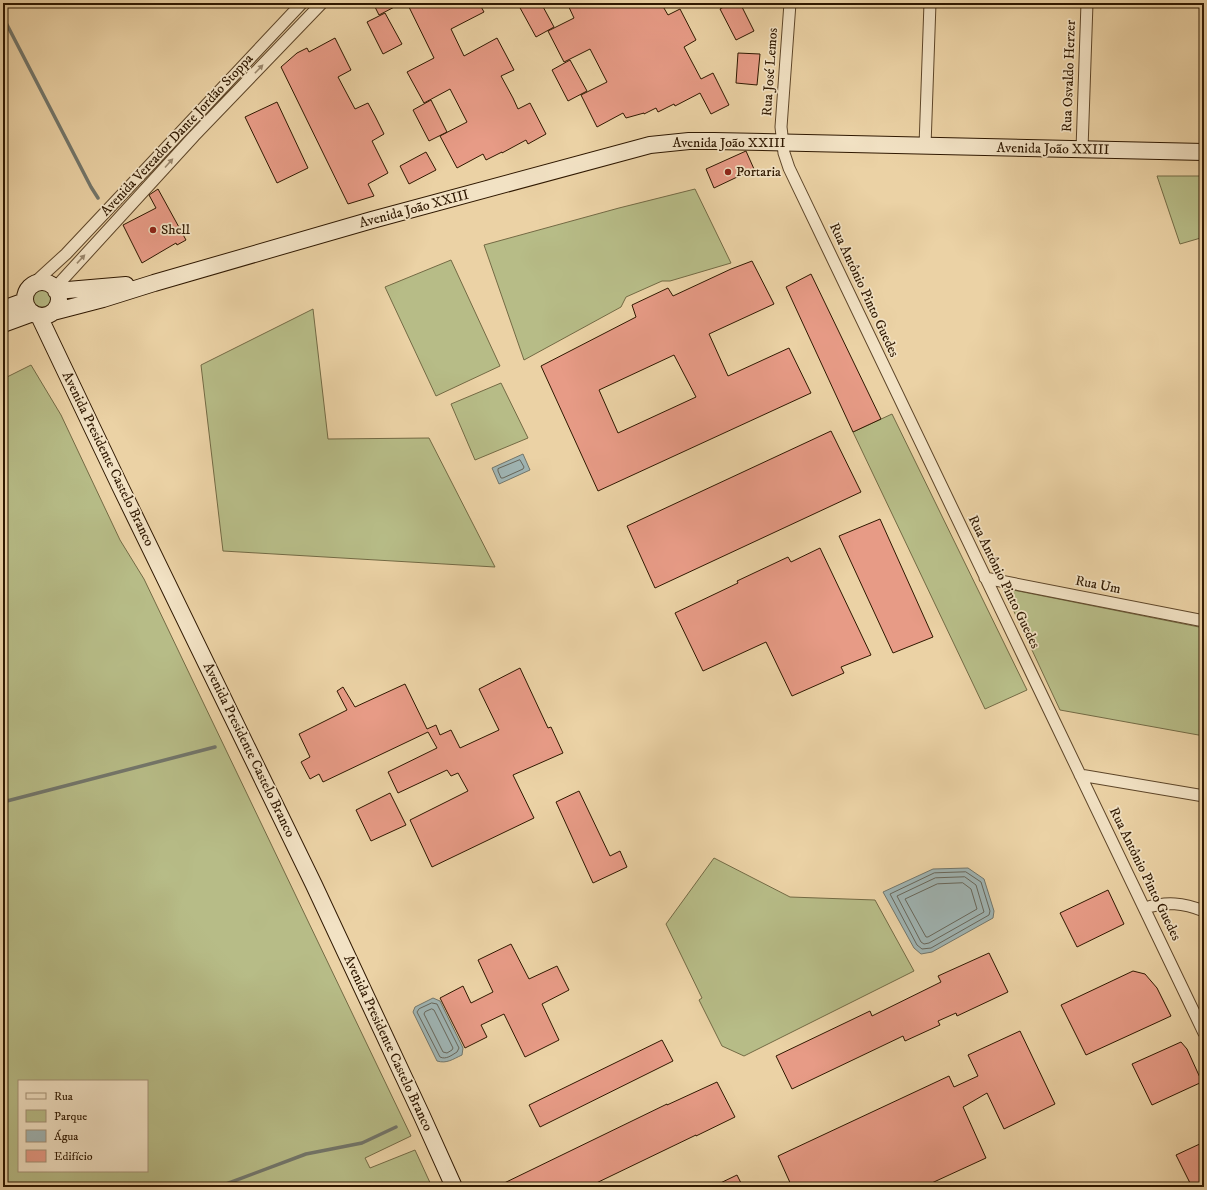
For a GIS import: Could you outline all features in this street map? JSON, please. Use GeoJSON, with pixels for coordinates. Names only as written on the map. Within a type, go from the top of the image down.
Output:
{"type":"FeatureCollection","features":[{"type":"Feature","properties":{"kind":"main road","name":"Avenida João XXIII"},"geometry":{"type":"LineString","coordinates":[[3,309],[37,310],[103,299],[372,220],[650,145],[689,141],[782,142],[1204,152]]}},
{"type":"Feature","properties":{"kind":"main road"},"geometry":{"type":"LineString","coordinates":[[37,282],[50,284],[56,289],[59,296],[58,305],[37,310],[25,294],[32,285],[37,282]]}},
{"type":"Feature","properties":{"kind":"main road","name":"Avenida João XXIII"},"geometry":{"type":"LineString","coordinates":[[56,289],[154,283]]}},
{"type":"Feature","properties":{"kind":"main road","name":"Avenida João XXIII"},"geometry":{"type":"LineString","coordinates":[[3,324],[37,310]]}},
{"type":"Feature","properties":{"kind":"main road","name":"Avenida Presidente Castelo Branco"},"geometry":{"type":"LineString","coordinates":[[37,310],[119,484],[310,878],[454,1187]]}},
{"type":"Feature","properties":{"kind":"street","name":"Avenida Vereador Dante Jordão Stoppa"},"geometry":{"type":"LineString","coordinates":[[32,285],[66,254],[302,3]]}},
{"type":"Feature","properties":{"kind":"street","name":"Avenida Vereador Dante Jordão Stoppa"},"geometry":{"type":"LineString","coordinates":[[56,289],[194,136],[322,3]]}},
{"type":"Feature","properties":{"kind":"street","name":"Rua José Lemos"},"geometry":{"type":"LineString","coordinates":[[782,142],[781,128],[790,3]]}},
{"type":"Feature","properties":{"kind":"street"},"geometry":{"type":"LineString","coordinates":[[925,146],[930,3]]}},
{"type":"Feature","properties":{"kind":"street","name":"Rua Osvaldo Herzer"},"geometry":{"type":"LineString","coordinates":[[1082,149],[1087,3]]}},
{"type":"Feature","properties":{"kind":"street","name":"Rua Antônio Pinto Guedes"},"geometry":{"type":"LineString","coordinates":[[782,142],[789,168],[1204,1033]]}},
{"type":"Feature","properties":{"kind":"street","name":"Rua Um"},"geometry":{"type":"LineString","coordinates":[[985,578],[1204,621]]}},
{"type":"Feature","properties":{"kind":"street"},"geometry":{"type":"LineString","coordinates":[[1080,774],[1204,796]]}},
{"type":"Feature","properties":{"kind":"street"},"geometry":{"type":"LineString","coordinates":[[1145,908],[1158,904],[1172,903],[1188,905],[1204,911]]}},
{"type":"Feature","properties":{"kind":"green space"},"geometry":{"type":"Polygon","coordinates":[[[1157,176],[1204,176],[1204,237],[1180,244],[1157,176]]]}},
{"type":"Feature","properties":{"kind":"green space"},"geometry":{"type":"Polygon","coordinates":[[[695,189],[731,263],[670,281],[662,281],[626,297],[621,307],[524,360],[484,245],[695,189]]]}},
{"type":"Feature","properties":{"kind":"green space"},"geometry":{"type":"Polygon","coordinates":[[[451,260],[500,366],[436,396],[385,287],[451,260]]]}},
{"type":"Feature","properties":{"kind":"green space"},"geometry":{"type":"Polygon","coordinates":[[[42,287],[49,290],[52,297],[49,304],[42,307],[35,304],[32,297],[35,290],[42,287]]]}},
{"type":"Feature","properties":{"kind":"green space"},"geometry":{"type":"Polygon","coordinates":[[[313,309],[328,439],[429,438],[495,567],[223,551],[201,365],[313,309]]]}},
{"type":"Feature","properties":{"kind":"green space"},"geometry":{"type":"Polygon","coordinates":[[[31,365],[61,415],[120,540],[144,579],[411,1136],[365,1158],[370,1168],[415,1150],[432,1187],[3,1187],[3,379],[31,365]]]}},
{"type":"Feature","properties":{"kind":"green space"},"geometry":{"type":"Polygon","coordinates":[[[501,383],[528,438],[475,460],[451,404],[501,383]]]}},
{"type":"Feature","properties":{"kind":"green space"},"geometry":{"type":"Polygon","coordinates":[[[892,414],[1027,690],[985,709],[853,432],[892,414]]]}},
{"type":"Feature","properties":{"kind":"green space"},"geometry":{"type":"Polygon","coordinates":[[[1003,588],[1204,628],[1204,736],[1060,710],[1003,588]]]}},
{"type":"Feature","properties":{"kind":"green space"},"geometry":{"type":"Polygon","coordinates":[[[714,858],[790,897],[875,900],[914,971],[744,1056],[722,1046],[699,1000],[702,998],[666,924],[714,858]]]}},
{"type":"Feature","properties":{"kind":"water"},"geometry":{"type":"Polygon","coordinates":[[[523,454],[530,470],[499,484],[492,468],[523,454]]]}},
{"type":"Feature","properties":{"kind":"water"},"geometry":{"type":"Polygon","coordinates":[[[968,868],[984,879],[994,911],[993,918],[932,952],[921,954],[914,948],[883,892],[933,869],[968,868]]]}},
{"type":"Feature","properties":{"kind":"water"},"geometry":{"type":"Polygon","coordinates":[[[433,998],[440,1001],[463,1048],[462,1055],[447,1061],[437,1061],[413,1012],[415,1007],[433,998]]]}},
{"type":"Feature","properties":{"kind":"building"},"geometry":{"type":"Polygon","coordinates":[[[373,3],[402,3],[379,15],[373,3]]]}},
{"type":"Feature","properties":{"kind":"building"},"geometry":{"type":"Polygon","coordinates":[[[407,3],[479,3],[484,12],[451,29],[464,56],[497,38],[514,70],[501,76],[518,109],[530,103],[546,134],[528,144],[526,140],[486,160],[483,154],[457,168],[440,136],[467,122],[450,89],[424,103],[407,72],[434,58],[407,3]]]}},
{"type":"Feature","properties":{"kind":"building"},"geometry":{"type":"Polygon","coordinates":[[[524,3],[541,3],[554,27],[536,37],[519,6],[524,3]]]}},
{"type":"Feature","properties":{"kind":"building"},"geometry":{"type":"Polygon","coordinates":[[[567,3],[661,3],[668,15],[680,9],[696,40],[684,47],[701,79],[713,73],[729,105],[711,114],[700,93],[675,106],[674,104],[658,112],[656,108],[644,114],[626,118],[623,113],[597,127],[581,95],[607,82],[590,49],[564,62],[548,31],[574,18],[567,3]]]}},
{"type":"Feature","properties":{"kind":"building"},"geometry":{"type":"Polygon","coordinates":[[[731,3],[740,3],[754,31],[736,40],[720,9],[731,3]]]}},
{"type":"Feature","properties":{"kind":"building"},"geometry":{"type":"Polygon","coordinates":[[[385,13],[402,44],[383,54],[367,22],[385,13]]]}},
{"type":"Feature","properties":{"kind":"building"},"geometry":{"type":"Polygon","coordinates":[[[335,38],[351,70],[338,77],[355,109],[368,103],[375,116],[384,134],[372,141],[388,173],[368,184],[374,196],[348,204],[281,67],[297,53],[307,48],[309,52],[335,38]]]}},
{"type":"Feature","properties":{"kind":"building"},"geometry":{"type":"Polygon","coordinates":[[[738,53],[760,54],[757,85],[736,83],[738,53]]]}},
{"type":"Feature","properties":{"kind":"building"},"geometry":{"type":"Polygon","coordinates":[[[570,60],[587,91],[568,101],[552,70],[570,60]]]}},
{"type":"Feature","properties":{"kind":"building"},"geometry":{"type":"Polygon","coordinates":[[[431,100],[447,132],[429,141],[413,110],[431,100]]]}},
{"type":"Feature","properties":{"kind":"building"},"geometry":{"type":"Polygon","coordinates":[[[277,102],[308,168],[277,183],[245,117],[277,102]]]}},
{"type":"Feature","properties":{"kind":"building","name":"Portaria"},"geometry":{"type":"Polygon","coordinates":[[[746,151],[754,169],[714,188],[706,169],[746,151]]]}},
{"type":"Feature","properties":{"kind":"building"},"geometry":{"type":"Polygon","coordinates":[[[426,152],[436,170],[409,184],[400,166],[426,152]]]}},
{"type":"Feature","properties":{"kind":"building","name":"Shell"},"geometry":{"type":"Polygon","coordinates":[[[158,189],[186,240],[177,245],[176,243],[142,263],[123,225],[156,208],[149,195],[158,189]]]}},
{"type":"Feature","properties":{"kind":"building"},"geometry":{"type":"Polygon","coordinates":[[[752,261],[774,304],[709,334],[728,376],[789,348],[811,393],[598,491],[541,366],[636,317],[632,305],[668,288],[673,296],[752,261]],[[674,355],[599,390],[618,433],[696,397],[674,355]]]}},
{"type":"Feature","properties":{"kind":"building"},"geometry":{"type":"Polygon","coordinates":[[[811,274],[881,419],[853,432],[786,287],[811,274]]]}},
{"type":"Feature","properties":{"kind":"building"},"geometry":{"type":"Polygon","coordinates":[[[831,431],[861,492],[655,588],[627,526],[831,431]]]}},
{"type":"Feature","properties":{"kind":"building"},"geometry":{"type":"Polygon","coordinates":[[[880,519],[933,637],[893,653],[839,536],[880,519]]]}},
{"type":"Feature","properties":{"kind":"building"},"geometry":{"type":"Polygon","coordinates":[[[820,548],[871,655],[841,667],[844,673],[792,696],[766,642],[703,671],[675,613],[788,557],[791,562],[820,548]]]}},
{"type":"Feature","properties":{"kind":"building"},"geometry":{"type":"Polygon","coordinates":[[[520,668],[548,728],[551,727],[563,753],[513,775],[534,818],[432,867],[410,820],[468,791],[458,773],[451,776],[447,770],[398,793],[388,772],[437,748],[428,732],[323,782],[319,774],[310,779],[301,762],[310,757],[299,734],[347,710],[337,691],[343,687],[355,707],[405,684],[427,729],[436,725],[440,735],[451,730],[460,748],[499,730],[479,689],[520,668]]]}},
{"type":"Feature","properties":{"kind":"building"},"geometry":{"type":"Polygon","coordinates":[[[579,791],[610,856],[620,851],[627,867],[593,883],[556,802],[579,791]]]}},
{"type":"Feature","properties":{"kind":"building"},"geometry":{"type":"Polygon","coordinates":[[[390,793],[406,825],[371,841],[356,810],[390,793]]]}},
{"type":"Feature","properties":{"kind":"building"},"geometry":{"type":"Polygon","coordinates":[[[1108,890],[1124,924],[1077,947],[1060,913],[1108,890]]]}},
{"type":"Feature","properties":{"kind":"building"},"geometry":{"type":"Polygon","coordinates":[[[511,944],[529,979],[557,966],[569,990],[542,1004],[559,1040],[525,1057],[504,1014],[481,1025],[487,1037],[465,1048],[440,998],[463,986],[471,1003],[493,992],[478,960],[511,944]]]}},
{"type":"Feature","properties":{"kind":"building"},"geometry":{"type":"Polygon","coordinates":[[[989,953],[1008,992],[957,1016],[956,1013],[938,1021],[940,1025],[905,1041],[903,1036],[792,1089],[776,1056],[870,1011],[872,1016],[941,982],[938,976],[989,953]]]}},
{"type":"Feature","properties":{"kind":"building"},"geometry":{"type":"Polygon","coordinates":[[[1133,971],[1145,974],[1157,988],[1171,1016],[1086,1055],[1061,1005],[1133,971]]]}},
{"type":"Feature","properties":{"kind":"building"},"geometry":{"type":"Polygon","coordinates":[[[1020,1031],[1055,1104],[1004,1129],[987,1093],[963,1107],[986,1158],[923,1187],[792,1187],[778,1156],[949,1076],[954,1087],[978,1076],[968,1055],[1020,1031]]]}},
{"type":"Feature","properties":{"kind":"building"},"geometry":{"type":"Polygon","coordinates":[[[662,1040],[673,1061],[540,1127],[529,1105],[662,1040]]]}},
{"type":"Feature","properties":{"kind":"building"},"geometry":{"type":"Polygon","coordinates":[[[1181,1042],[1187,1049],[1202,1082],[1152,1105],[1132,1064],[1181,1042]]]}},
{"type":"Feature","properties":{"kind":"building"},"geometry":{"type":"Polygon","coordinates":[[[717,1082],[735,1117],[696,1136],[588,1187],[496,1187],[667,1104],[717,1082]]]}},
{"type":"Feature","properties":{"kind":"building"},"geometry":{"type":"Polygon","coordinates":[[[1204,1142],[1204,1187],[1192,1187],[1176,1155],[1204,1142]]]}},
{"type":"Feature","properties":{"kind":"building"},"geometry":{"type":"Polygon","coordinates":[[[737,1175],[743,1187],[712,1187],[737,1175]]]}},
{"type":"Feature","properties":{"kind":"waterway"},"geometry":{"type":"LineString","coordinates":[[3,17],[98,198]]}},
{"type":"Feature","properties":{"kind":"waterway"},"geometry":{"type":"LineString","coordinates":[[3,802],[215,747]]}},
{"type":"Feature","properties":{"kind":"waterway"},"geometry":{"type":"LineString","coordinates":[[218,1187],[306,1154],[362,1143],[396,1127]]}},
{"type":"Feature","properties":{"kind":"place","name":"Portaria"},"geometry":{"type":"Point","coordinates":[728,172]}},
{"type":"Feature","properties":{"kind":"place","name":"Shell"},"geometry":{"type":"Point","coordinates":[153,230]}}]}
